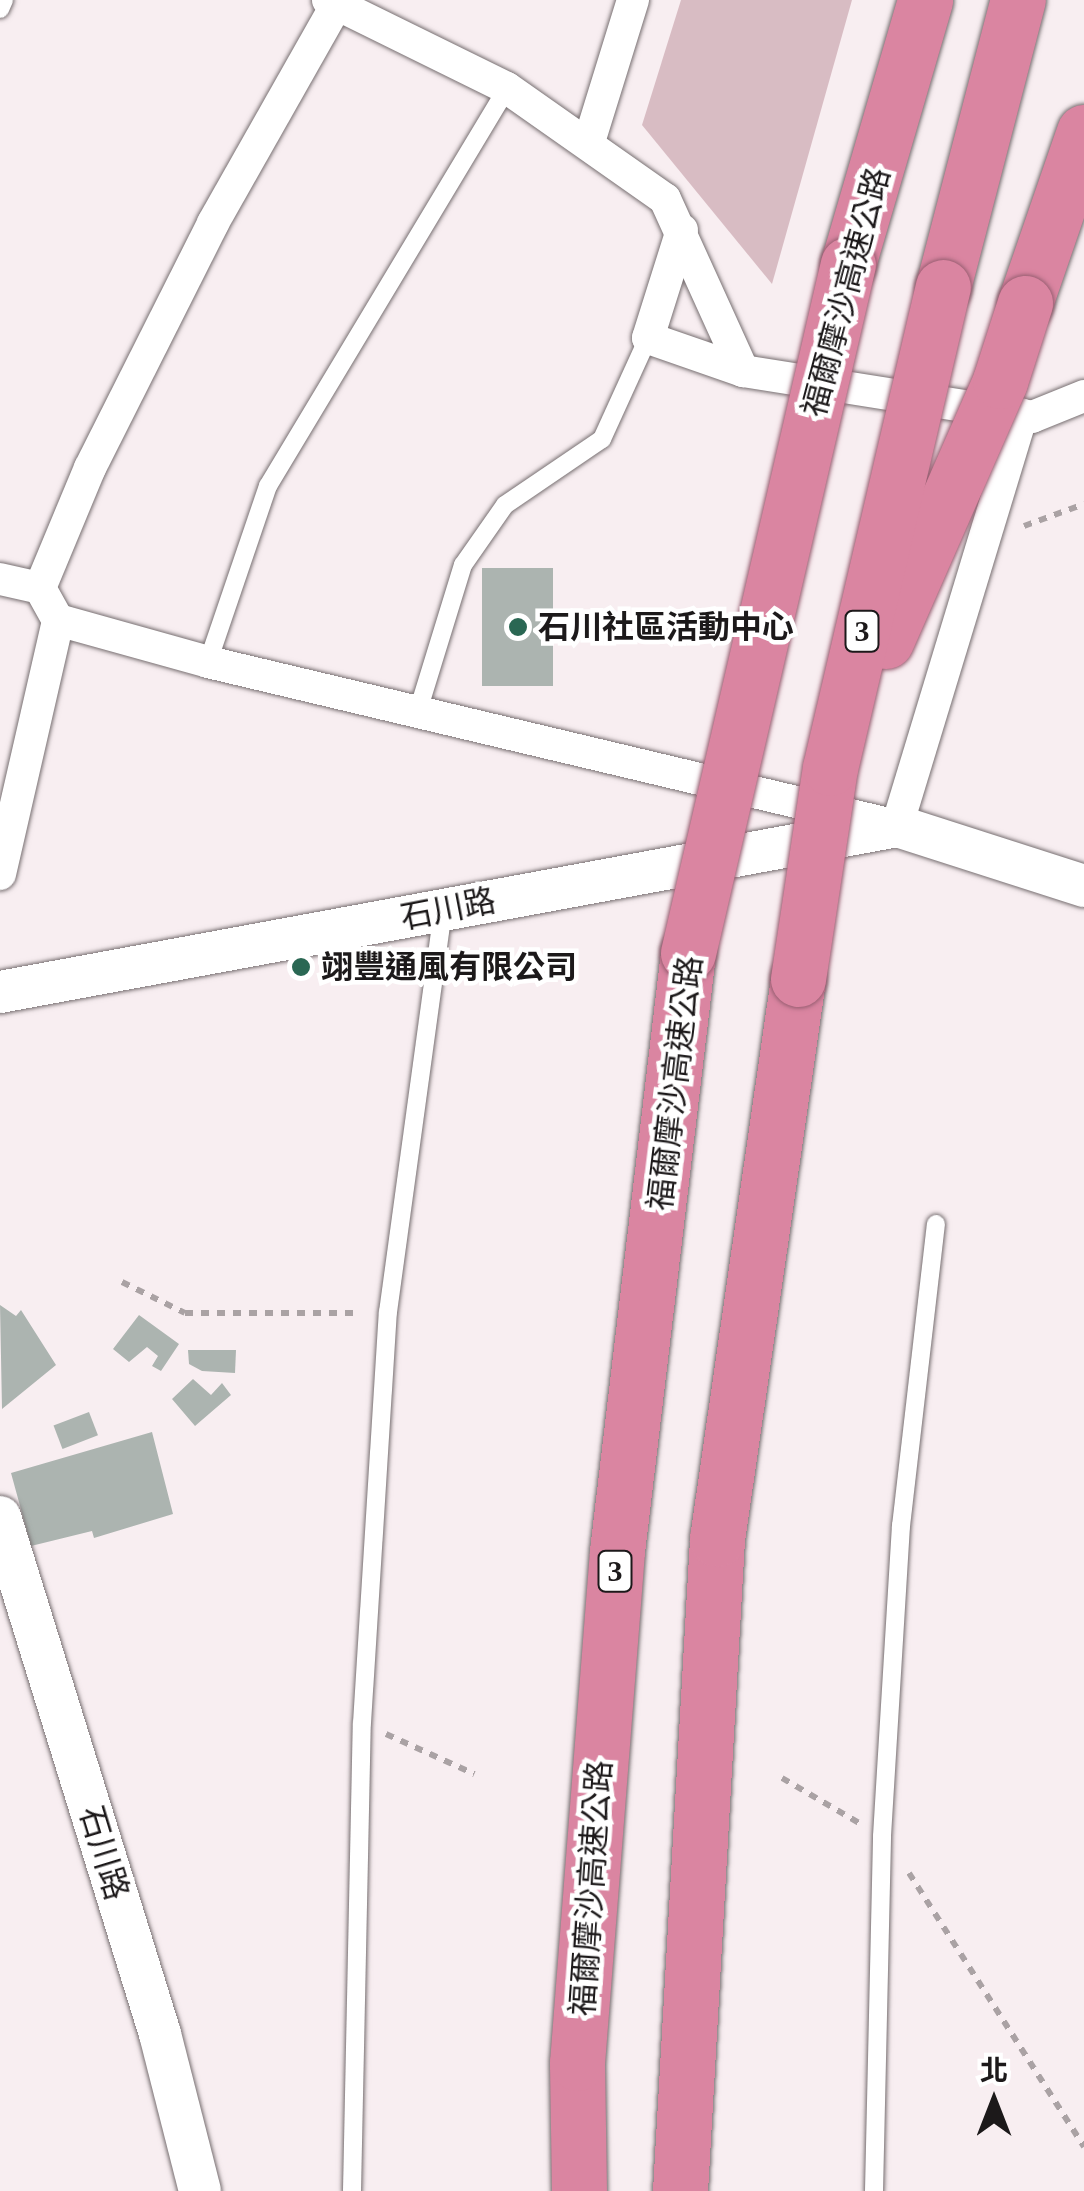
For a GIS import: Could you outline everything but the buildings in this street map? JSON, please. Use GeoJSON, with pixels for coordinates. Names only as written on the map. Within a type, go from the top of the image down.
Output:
{"type":"FeatureCollection","features":[{"type":"Feature","properties":{"kind":"highway","name":"福爾摩沙高速公路"},"geometry":{"type":"LineString","coordinates":[[579,2191],[578,2063],[616,1550],[688,953],[848,264],[925,0]]}},
{"type":"Feature","properties":{"kind":"highway","name":"3"},"geometry":{"type":"LineString","coordinates":[[680,2191],[717,1540],[830,768],[943,287],[1018,0]]}},
{"type":"Feature","properties":{"kind":"highway"},"geometry":{"type":"LineString","coordinates":[[830,768],[1000,381],[1084,132]]}},
{"type":"Feature","properties":{"kind":"street"},"geometry":{"type":"LineString","coordinates":[[589,142],[633,0]]}},
{"type":"Feature","properties":{"kind":"street"},"geometry":{"type":"LineString","coordinates":[[40,588],[90,468],[213,223],[332,2],[508,88],[666,198],[743,370]]}},
{"type":"Feature","properties":{"kind":"street"},"geometry":{"type":"LineString","coordinates":[[682,230],[648,338],[743,370],[1022,415],[1058,410],[1084,396]]}},
{"type":"Feature","properties":{"kind":"street"},"geometry":{"type":"LineString","coordinates":[[897,826],[1022,415]]}},
{"type":"Feature","properties":{"kind":"street"},"geometry":{"type":"LineString","coordinates":[[0,579],[40,588],[58,620],[0,874]]}},
{"type":"Feature","properties":{"kind":"street"},"geometry":{"type":"LineString","coordinates":[[58,620],[208,662],[897,826],[1084,886]]}},
{"type":"Feature","properties":{"kind":"street","name":"石川路"},"geometry":{"type":"LineString","coordinates":[[0,992],[897,826]]}},
{"type":"Feature","properties":{"kind":"street","name":"石川路"},"geometry":{"type":"LineString","coordinates":[[0,1518],[160,2034],[200,2191]]}},
{"type":"Feature","properties":{"kind":"lane"},"geometry":{"type":"LineString","coordinates":[[0,9],[4,0]]}},
{"type":"Feature","properties":{"kind":"lane"},"geometry":{"type":"LineString","coordinates":[[208,662],[268,486],[508,88]]}},
{"type":"Feature","properties":{"kind":"lane"},"geometry":{"type":"LineString","coordinates":[[418,711],[462,565],[505,505],[602,439],[648,338]]}},
{"type":"Feature","properties":{"kind":"lane"},"geometry":{"type":"LineString","coordinates":[[352,2191],[362,1723],[388,1312],[443,910]]}},
{"type":"Feature","properties":{"kind":"lane"},"geometry":{"type":"LineString","coordinates":[[874,2191],[882,1836],[901,1526],[936,1224]]}},
{"type":"Feature","properties":{"kind":"path"},"geometry":{"type":"LineString","coordinates":[[985,540],[1084,504]]}},
{"type":"Feature","properties":{"kind":"path"},"geometry":{"type":"LineString","coordinates":[[122,1282],[185,1313],[388,1312]]}},
{"type":"Feature","properties":{"kind":"path"},"geometry":{"type":"LineString","coordinates":[[362,1723],[474,1774]]}},
{"type":"Feature","properties":{"kind":"path"},"geometry":{"type":"LineString","coordinates":[[782,1778],[882,1836],[1084,2147]]}},
{"type":"Feature","properties":{"kind":"shaded area"},"geometry":{"type":"Polygon","coordinates":[[[681,0],[852,0],[772,284],[642,125],[681,0]]]}},
{"type":"Feature","properties":{"kind":"place","name":"石川社區活動中心"},"geometry":{"type":"Point","coordinates":[518,627]}},
{"type":"Feature","properties":{"kind":"place","name":"翊豐通風有限公司"},"geometry":{"type":"Point","coordinates":[301,967]}}]}
